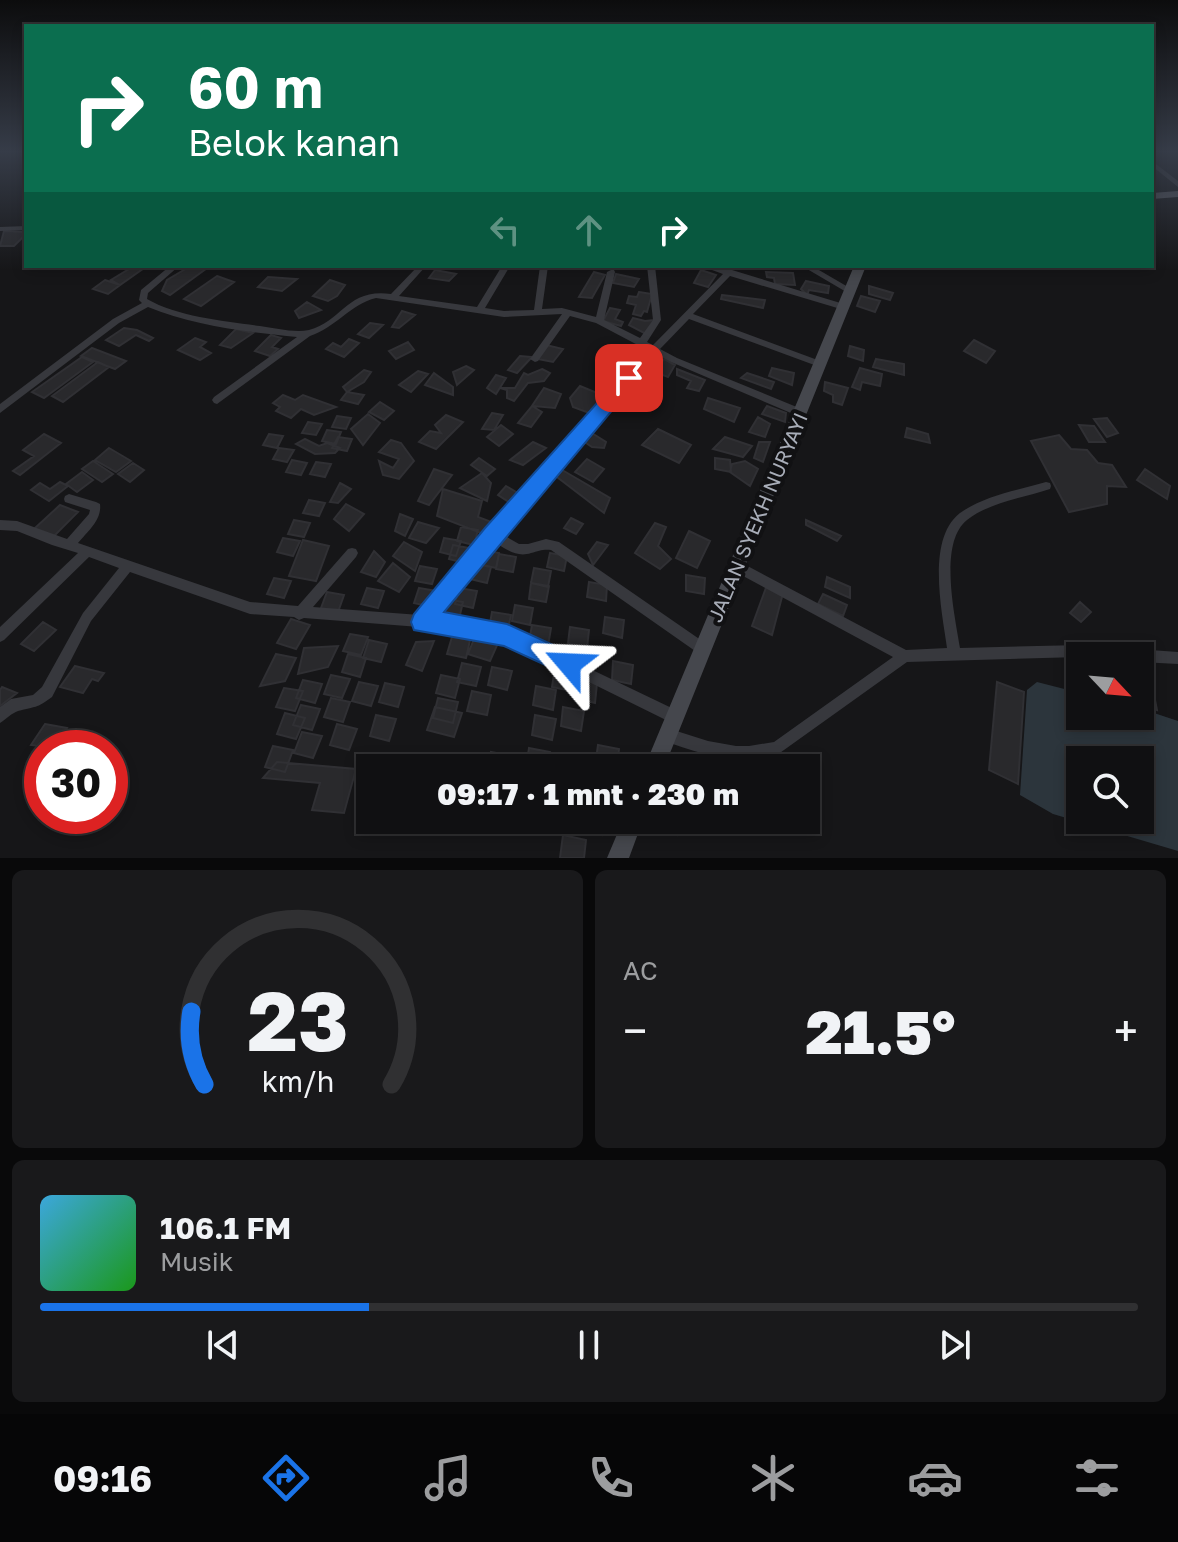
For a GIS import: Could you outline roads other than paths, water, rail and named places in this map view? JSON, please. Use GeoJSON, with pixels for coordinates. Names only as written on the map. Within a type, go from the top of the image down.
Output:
{"type":"FeatureCollection","features":[{"type":"Feature","properties":{"kind":"main road"},"geometry":{"type":"LineString","coordinates":[[1154,196],[1178,194]]}},
{"type":"Feature","properties":{"kind":"main road","name":"JALAN SYEKH NURYAYI"},"geometry":{"type":"LineString","coordinates":[[660,754],[859,268]]}},
{"type":"Feature","properties":{"kind":"main road"},"geometry":{"type":"LineString","coordinates":[[618,858],[627,834]]}},
{"type":"Feature","properties":{"kind":"street"},"geometry":{"type":"LineString","coordinates":[[0,229],[24,228]]}},
{"type":"Feature","properties":{"kind":"street"},"geometry":{"type":"LineString","coordinates":[[173,268],[144,292],[143,300],[147,304],[168,312],[307,334]]}},
{"type":"Feature","properties":{"kind":"street"},"geometry":{"type":"LineString","coordinates":[[392,298],[420,268]]}},
{"type":"Feature","properties":{"kind":"street"},"geometry":{"type":"LineString","coordinates":[[480,310],[505,268]]}},
{"type":"Feature","properties":{"kind":"street"},"geometry":{"type":"LineString","coordinates":[[538,311],[544,268]]}},
{"type":"Feature","properties":{"kind":"street"},"geometry":{"type":"LineString","coordinates":[[642,342],[657,320],[651,268]]}},
{"type":"Feature","properties":{"kind":"street"},"geometry":{"type":"LineString","coordinates":[[713,268],[844,307]]}},
{"type":"Feature","properties":{"kind":"street"},"geometry":{"type":"LineString","coordinates":[[810,268],[851,291]]}},
{"type":"Feature","properties":{"kind":"street"},"geometry":{"type":"LineString","coordinates":[[599,321],[611,272]]}},
{"type":"Feature","properties":{"kind":"street"},"geometry":{"type":"LineString","coordinates":[[422,622],[492,534],[656,348],[729,272]]}},
{"type":"Feature","properties":{"kind":"street"},"geometry":{"type":"LineString","coordinates":[[217,400],[307,334],[326,326],[368,296],[510,314],[568,312],[599,321],[674,360],[801,413]]}},
{"type":"Feature","properties":{"kind":"street"},"geometry":{"type":"LineString","coordinates":[[0,409],[116,321],[147,304]]}},
{"type":"Feature","properties":{"kind":"street"},"geometry":{"type":"LineString","coordinates":[[535,359],[568,312]]}},
{"type":"Feature","properties":{"kind":"street"},"geometry":{"type":"LineString","coordinates":[[687,315],[820,364]]}},
{"type":"Feature","properties":{"kind":"street"},"geometry":{"type":"LineString","coordinates":[[954,654],[945,579],[953,529],[969,513],[1046,486]]}},
{"type":"Feature","properties":{"kind":"street"},"geometry":{"type":"LineString","coordinates":[[69,499],[96,507],[94,516],[69,545]]}},
{"type":"Feature","properties":{"kind":"street"},"geometry":{"type":"LineString","coordinates":[[0,525],[11,524],[47,542],[69,545],[238,605],[299,614],[458,624],[515,638],[675,717]]}},
{"type":"Feature","properties":{"kind":"street"},"geometry":{"type":"LineString","coordinates":[[492,534],[517,549],[525,550],[541,543],[555,546],[703,649]]}},
{"type":"Feature","properties":{"kind":"street"},"geometry":{"type":"LineString","coordinates":[[0,636],[87,552]]}},
{"type":"Feature","properties":{"kind":"street"},"geometry":{"type":"LineString","coordinates":[[299,614],[352,553]]}},
{"type":"Feature","properties":{"kind":"street"},"geometry":{"type":"LineString","coordinates":[[736,566],[905,656],[1081,651],[1178,658]]}},
{"type":"Feature","properties":{"kind":"street"},"geometry":{"type":"LineString","coordinates":[[0,716],[11,706],[36,701],[47,692],[87,617],[127,567]]}},
{"type":"Feature","properties":{"kind":"street"},"geometry":{"type":"LineString","coordinates":[[667,735],[722,752],[760,755],[777,748],[905,656]]}}]}
